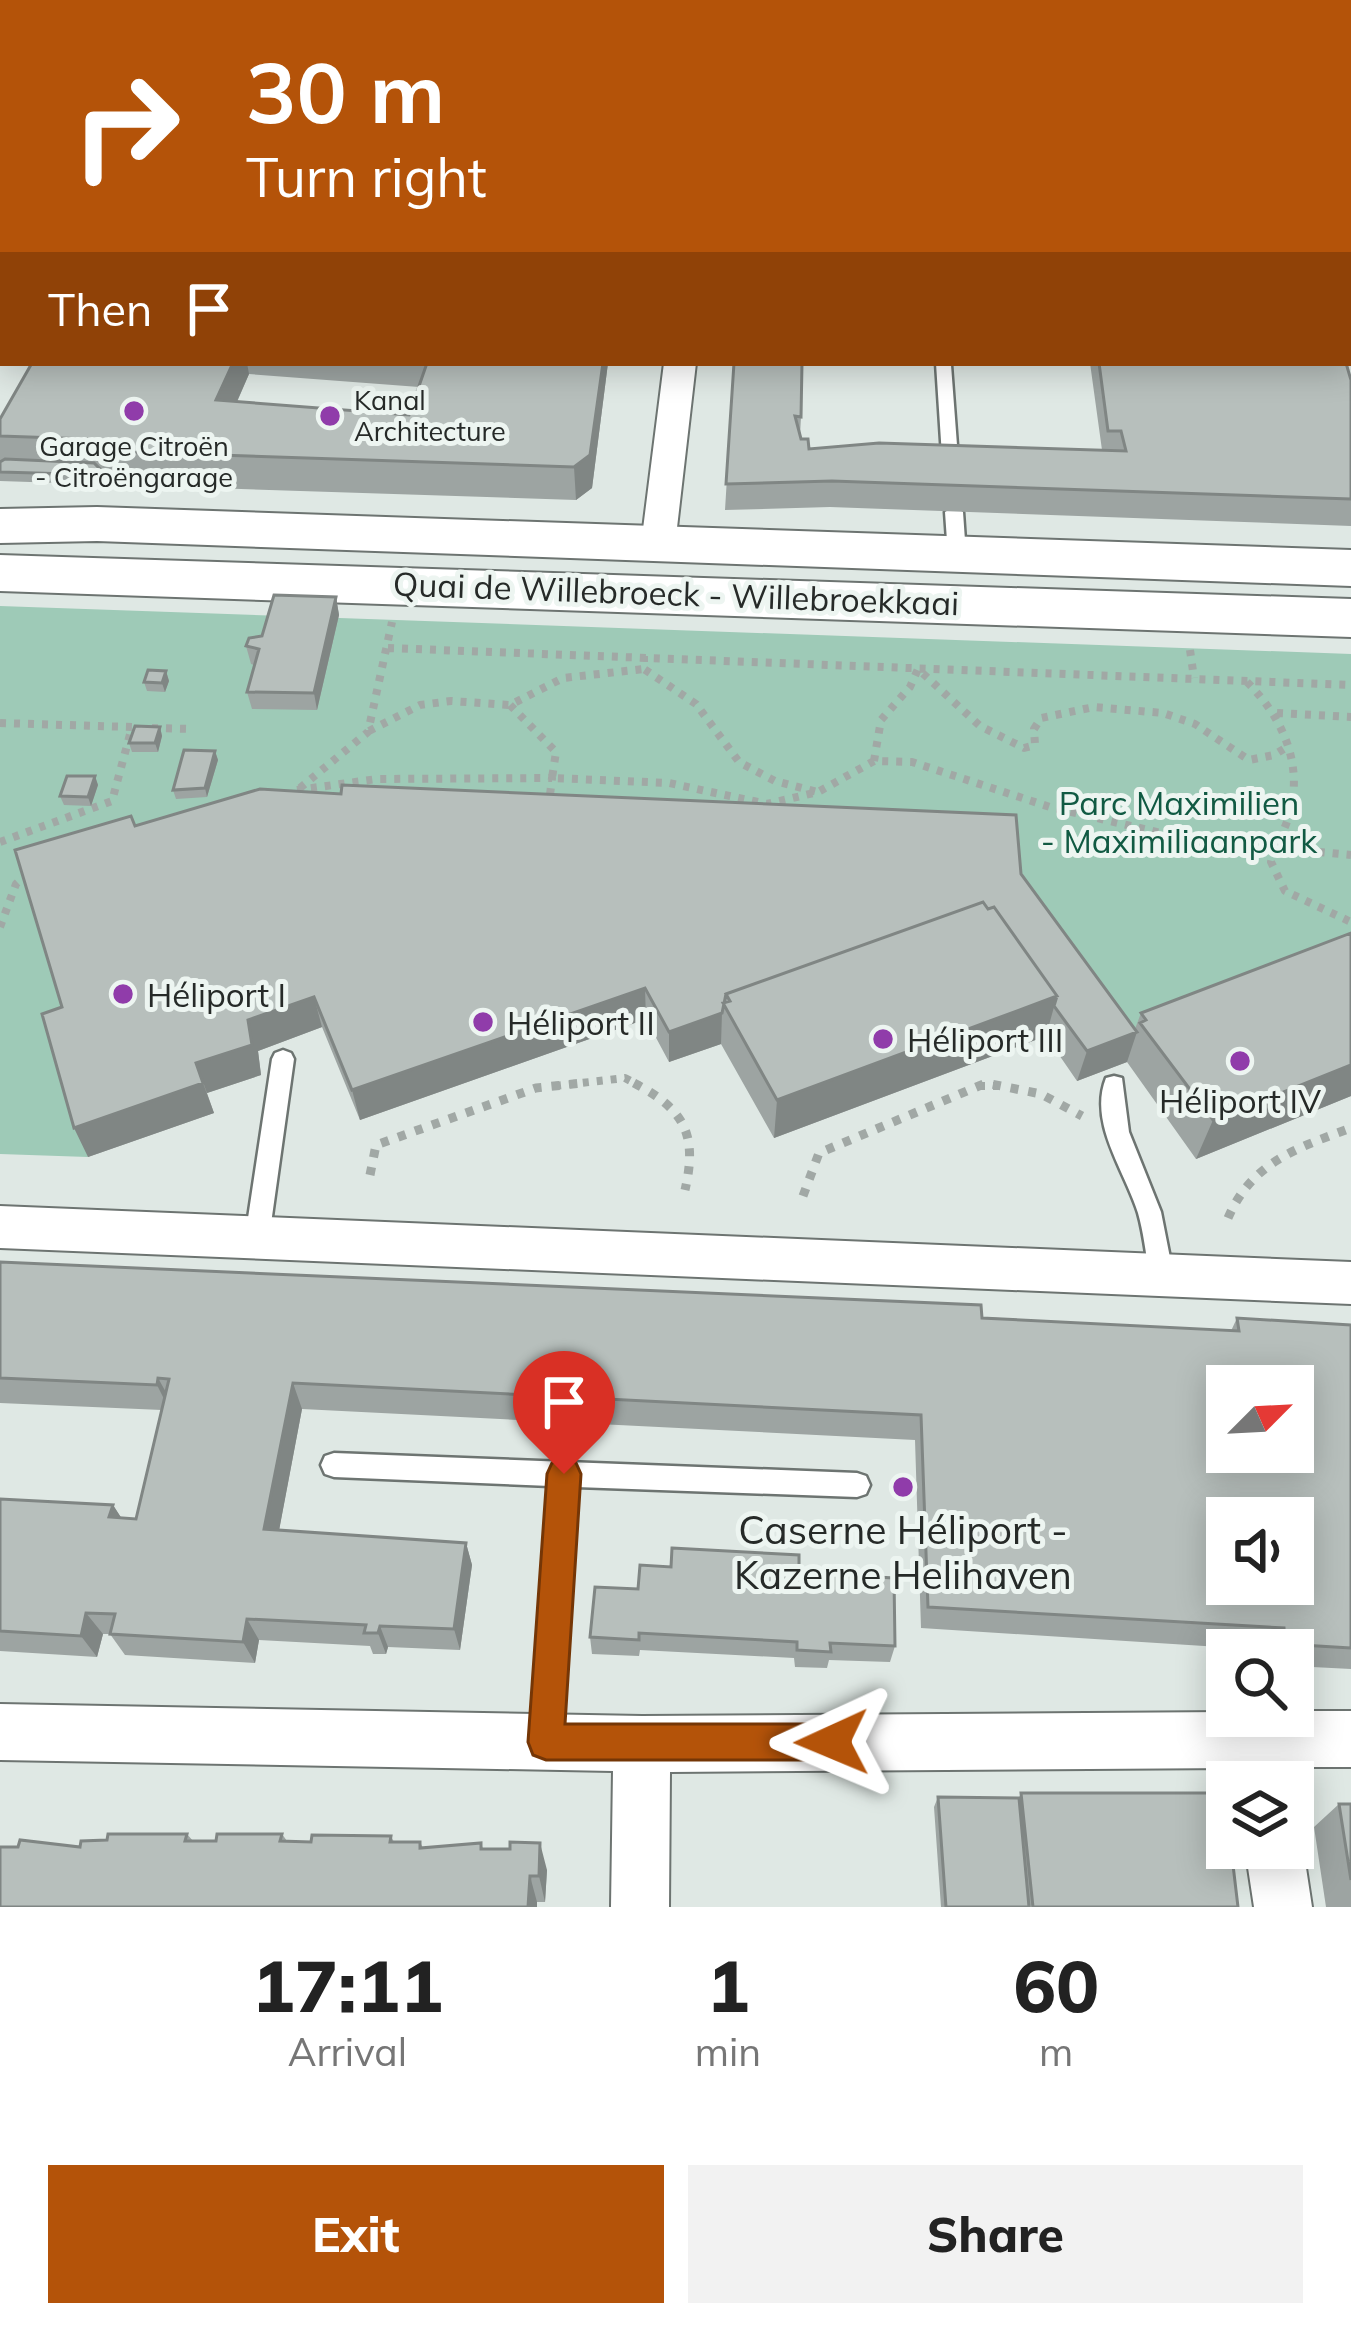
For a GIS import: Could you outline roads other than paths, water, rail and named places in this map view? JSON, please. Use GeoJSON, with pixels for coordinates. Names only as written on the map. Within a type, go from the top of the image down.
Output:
{"type":"FeatureCollection","features":[{"type":"Feature","properties":{"kind":"main road","name":"Quai de Willebroeck - Willebroekkaai"},"geometry":{"type":"LineString","coordinates":[[0,526],[84,548],[1351,618]]}},
{"type":"Feature","properties":{"kind":"main road","name":"Quai de Willebroeck - Willebroekkaai"},"geometry":{"type":"LineString","coordinates":[[0,573],[84,548],[658,545],[955,533],[1351,568]]}},
{"type":"Feature","properties":{"kind":"street"},"geometry":{"type":"LineString","coordinates":[[658,545],[680,366]]}},
{"type":"Feature","properties":{"kind":"street"},"geometry":{"type":"LineString","coordinates":[[0,1227],[1351,1283]]}},
{"type":"Feature","properties":{"kind":"street"},"geometry":{"type":"LineString","coordinates":[[0,1732],[1262,1760],[1351,1739]]}},
{"type":"Feature","properties":{"kind":"street"},"geometry":{"type":"LineString","coordinates":[[640,1907],[641,1744]]}},
{"type":"Feature","properties":{"kind":"street"},"geometry":{"type":"LineString","coordinates":[[1277,1869],[1283,1907]]}},
{"type":"Feature","properties":{"kind":"lane"},"geometry":{"type":"LineString","coordinates":[[943,366],[951,472]]}},
{"type":"Feature","properties":{"kind":"lane"},"geometry":{"type":"LineString","coordinates":[[257,1238],[284,1059]]}},
{"type":"Feature","properties":{"kind":"lane"},"geometry":{"type":"LineString","coordinates":[[1114,1085],[1110,1099],[1119,1138],[1149,1214],[1162,1278]]}},
{"type":"Feature","properties":{"kind":"lane"},"geometry":{"type":"LineString","coordinates":[[334,1465],[857,1484]]}},
{"type":"Feature","properties":{"kind":"lane"},"geometry":{"type":"LineString","coordinates":[[546,1742],[564,1474]]}},
{"type":"Feature","properties":{"kind":"place","name":"Garage Citroën - Citroëngarage"},"geometry":{"type":"Point","coordinates":[134,411]}},
{"type":"Feature","properties":{"kind":"place","name":"Kanal Architecture"},"geometry":{"type":"Point","coordinates":[330,416]}},
{"type":"Feature","properties":{"kind":"place","name":"Héliport I"},"geometry":{"type":"Point","coordinates":[123,994]}},
{"type":"Feature","properties":{"kind":"place","name":"Héliport II"},"geometry":{"type":"Point","coordinates":[483,1022]}},
{"type":"Feature","properties":{"kind":"place","name":"Héliport III"},"geometry":{"type":"Point","coordinates":[883,1039]}},
{"type":"Feature","properties":{"kind":"place","name":"Héliport IV"},"geometry":{"type":"Point","coordinates":[1240,1061]}},
{"type":"Feature","properties":{"kind":"place","name":"Caserne Héliport - Kazerne Helihaven"},"geometry":{"type":"Point","coordinates":[903,1487]}},
{"type":"Feature","properties":{"kind":"park label","name":"Parc Maximilien - Maximiliaanpark"},"geometry":{"type":"Point","coordinates":[1179,821]}}]}
